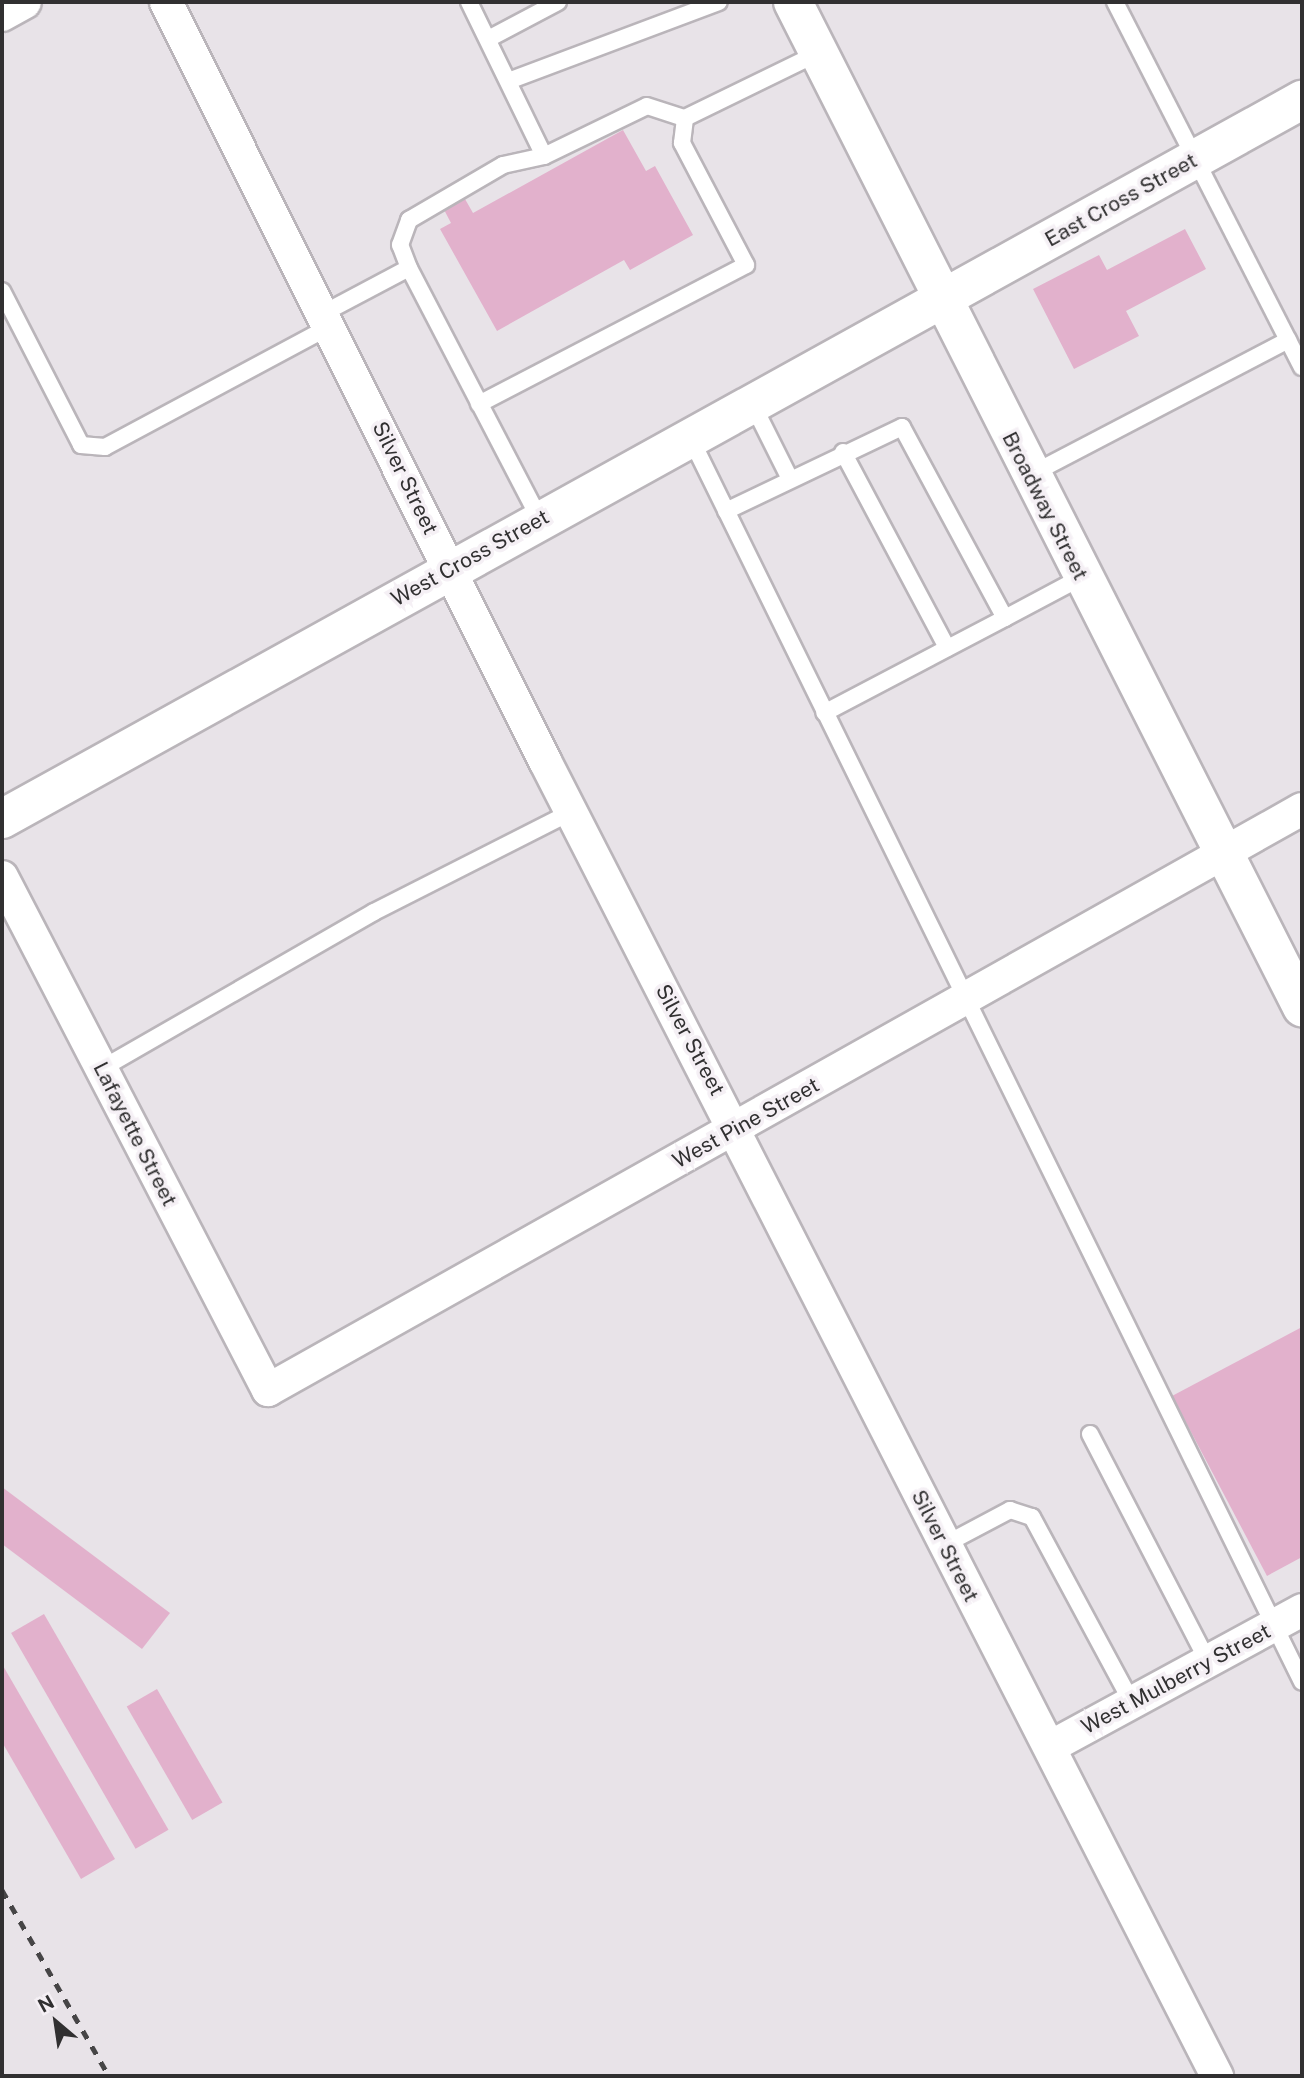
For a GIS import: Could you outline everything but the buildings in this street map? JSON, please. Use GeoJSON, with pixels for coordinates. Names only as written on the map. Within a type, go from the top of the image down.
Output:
{"type":"FeatureCollection","features":[{"type":"Feature","properties":{"kind":"street"},"geometry":{"type":"LineString","coordinates":[[2,15],[25,2]]}},
{"type":"Feature","properties":{"kind":"street","name":"Silver Street"},"geometry":{"type":"LineString","coordinates":[[166,2],[571,811],[737,1128],[944,1545],[1217,2076]]}},
{"type":"Feature","properties":{"kind":"street","name":"Broadway Street"},"geometry":{"type":"LineString","coordinates":[[793,2],[1029,475],[1302,1007]]}},
{"type":"Feature","properties":{"kind":"street","name":"East Cross Street"},"geometry":{"type":"LineString","coordinates":[[940,299],[1302,100]]}},
{"type":"Feature","properties":{"kind":"street","name":"West Cross Street"},"geometry":{"type":"LineString","coordinates":[[2,819],[940,299]]}},
{"type":"Feature","properties":{"kind":"street","name":"West Pine Street"},"geometry":{"type":"LineString","coordinates":[[268,1391],[1302,809]]}},
{"type":"Feature","properties":{"kind":"street","name":"Lafayette Street"},"geometry":{"type":"LineString","coordinates":[[2,877],[268,1391]]}},
{"type":"Feature","properties":{"kind":"street","name":"West Mulberry Street"},"geometry":{"type":"LineString","coordinates":[[1050,1747],[1290,1617]]}},
{"type":"Feature","properties":{"kind":"lane"},"geometry":{"type":"LineString","coordinates":[[470,2],[511,80],[544,156]]}},
{"type":"Feature","properties":{"kind":"lane"},"geometry":{"type":"LineString","coordinates":[[490,38],[558,2]]}},
{"type":"Feature","properties":{"kind":"lane"},"geometry":{"type":"LineString","coordinates":[[511,80],[719,2]]}},
{"type":"Feature","properties":{"kind":"lane"},"geometry":{"type":"LineString","coordinates":[[1115,2],[1302,367]]}},
{"type":"Feature","properties":{"kind":"lane"},"geometry":{"type":"LineString","coordinates":[[540,520],[409,268],[400,245],[409,220],[503,165],[544,156],[648,106],[685,118],[818,54]]}},
{"type":"Feature","properties":{"kind":"lane"},"geometry":{"type":"LineString","coordinates":[[479,404],[746,265],[682,143],[685,118]]}},
{"type":"Feature","properties":{"kind":"lane"},"geometry":{"type":"LineString","coordinates":[[2,290],[81,445],[105,447],[326,320],[409,268]]}},
{"type":"Feature","properties":{"kind":"lane"},"geometry":{"type":"LineString","coordinates":[[1029,475],[1288,340]]}},
{"type":"Feature","properties":{"kind":"lane"},"geometry":{"type":"LineString","coordinates":[[752,403],[790,478]]}},
{"type":"Feature","properties":{"kind":"lane"},"geometry":{"type":"LineString","coordinates":[[726,511],[890,428],[910,434],[1005,618]]}},
{"type":"Feature","properties":{"kind":"lane"},"geometry":{"type":"LineString","coordinates":[[690,437],[964,1000],[1158,1384],[1290,1617],[1302,1682]]}},
{"type":"Feature","properties":{"kind":"lane"},"geometry":{"type":"LineString","coordinates":[[843,452],[947,648]]}},
{"type":"Feature","properties":{"kind":"lane"},"geometry":{"type":"LineString","coordinates":[[824,713],[1082,577]]}},
{"type":"Feature","properties":{"kind":"lane"},"geometry":{"type":"LineString","coordinates":[[101,1069],[374,912],[571,811]]}},
{"type":"Feature","properties":{"kind":"lane"},"geometry":{"type":"LineString","coordinates":[[1090,1434],[1208,1662]]}},
{"type":"Feature","properties":{"kind":"lane"},"geometry":{"type":"LineString","coordinates":[[944,1545],[1010,1510],[1032,1517],[1132,1703]]}},
{"type":"Feature","properties":{"kind":"railway"},"geometry":{"type":"LineString","coordinates":[[2,1890],[109,2076]]}}]}
